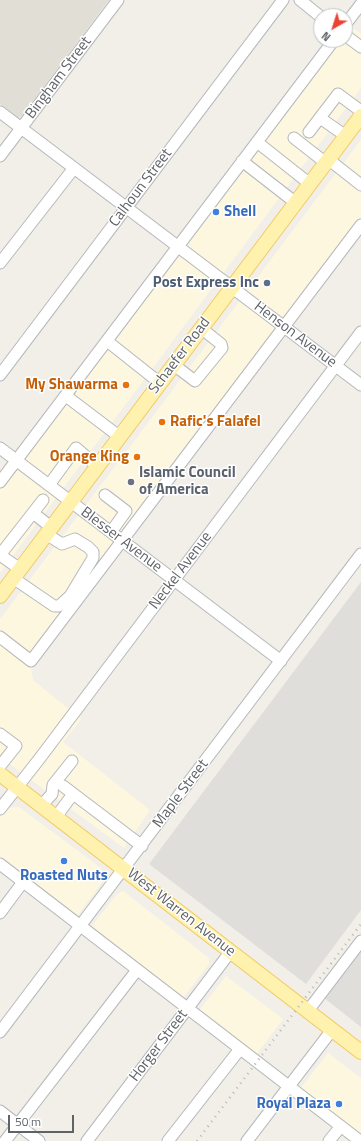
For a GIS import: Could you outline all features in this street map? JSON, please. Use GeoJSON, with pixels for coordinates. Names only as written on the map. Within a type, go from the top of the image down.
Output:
{"type":"FeatureCollection","features":[{"type":"Feature","properties":{"kind":"main road","name":"Schaefer Road"},"geometry":{"type":"LineString","coordinates":[[0,596],[361,116]]}},
{"type":"Feature","properties":{"kind":"main road","name":"West Warren Avenue"},"geometry":{"type":"LineString","coordinates":[[0,774],[124,868],[307,1012],[361,1052]]}},
{"type":"Feature","properties":{"kind":"street","name":"Bingham Street"},"geometry":{"type":"LineString","coordinates":[[0,156],[118,0]]}},
{"type":"Feature","properties":{"kind":"street","name":"Calhoun Street"},"geometry":{"type":"LineString","coordinates":[[0,375],[283,0]]}},
{"type":"Feature","properties":{"kind":"street"},"geometry":{"type":"LineString","coordinates":[[300,0],[313,11]]}},
{"type":"Feature","properties":{"kind":"street"},"geometry":{"type":"LineString","coordinates":[[353,14],[361,4]]}},
{"type":"Feature","properties":{"kind":"street"},"geometry":{"type":"LineString","coordinates":[[353,42],[361,48]]}},
{"type":"Feature","properties":{"kind":"street"},"geometry":{"type":"LineString","coordinates":[[0,482],[328,48]]}},
{"type":"Feature","properties":{"kind":"street"},"geometry":{"type":"LineString","coordinates":[[309,132],[338,94],[361,111]]}},
{"type":"Feature","properties":{"kind":"street","name":"Henson Avenue"},"geometry":{"type":"LineString","coordinates":[[0,112],[361,385]]}},
{"type":"Feature","properties":{"kind":"street"},"geometry":{"type":"LineString","coordinates":[[320,118],[346,136]]}},
{"type":"Feature","properties":{"kind":"street"},"geometry":{"type":"LineString","coordinates":[[294,138],[361,185]]}},
{"type":"Feature","properties":{"kind":"street"},"geometry":{"type":"LineString","coordinates":[[257,142],[310,184]]}},
{"type":"Feature","properties":{"kind":"street"},"geometry":{"type":"LineString","coordinates":[[242,161],[296,203]]}},
{"type":"Feature","properties":{"kind":"street"},"geometry":{"type":"LineString","coordinates":[[0,264],[74,168]]}},
{"type":"Feature","properties":{"kind":"street"},"geometry":{"type":"LineString","coordinates":[[1,641],[31,661],[361,224]]}},
{"type":"Feature","properties":{"kind":"street"},"geometry":{"type":"LineString","coordinates":[[174,365],[195,381],[222,348],[221,344],[201,328]]}},
{"type":"Feature","properties":{"kind":"street","name":"Neckel Avenue"},"geometry":{"type":"LineString","coordinates":[[0,809],[361,332]]}},
{"type":"Feature","properties":{"kind":"street"},"geometry":{"type":"LineString","coordinates":[[107,341],[160,382]]}},
{"type":"Feature","properties":{"kind":"street"},"geometry":{"type":"LineString","coordinates":[[66,396],[120,437]]}},
{"type":"Feature","properties":{"kind":"street","name":"Blesser Avenue"},"geometry":{"type":"LineString","coordinates":[[0,448],[281,661]]}},
{"type":"Feature","properties":{"kind":"street"},"geometry":{"type":"LineString","coordinates":[[49,485],[76,448],[97,466]]}},
{"type":"Feature","properties":{"kind":"street"},"geometry":{"type":"LineString","coordinates":[[105,495],[126,511],[111,532]]}},
{"type":"Feature","properties":{"kind":"street"},"geometry":{"type":"LineString","coordinates":[[32,513],[62,544],[75,539],[88,547],[92,552],[92,558],[70,596],[60,606],[54,606],[17,574],[0,555],[32,513],[42,500]]}},
{"type":"Feature","properties":{"kind":"street","name":"Maple Street"},"geometry":{"type":"LineString","coordinates":[[0,1032],[142,846],[361,554]]}},
{"type":"Feature","properties":{"kind":"street"},"geometry":{"type":"LineString","coordinates":[[0,734],[16,746],[0,766]]}},
{"type":"Feature","properties":{"kind":"street"},"geometry":{"type":"LineString","coordinates":[[41,806],[52,794],[53,786],[72,761]]}},
{"type":"Feature","properties":{"kind":"street"},"geometry":{"type":"LineString","coordinates":[[64,786],[142,846]]}},
{"type":"Feature","properties":{"kind":"street"},"geometry":{"type":"LineString","coordinates":[[56,817],[73,794]]}},
{"type":"Feature","properties":{"kind":"street"},"geometry":{"type":"LineString","coordinates":[[0,864],[360,1141]]}},
{"type":"Feature","properties":{"kind":"street"},"geometry":{"type":"LineString","coordinates":[[0,913],[23,882]]}},
{"type":"Feature","properties":{"kind":"street"},"geometry":{"type":"LineString","coordinates":[[307,1012],[361,941]]}},
{"type":"Feature","properties":{"kind":"street","name":"Horger Street"},"geometry":{"type":"LineString","coordinates":[[87,1141],[231,951]]}},
{"type":"Feature","properties":{"kind":"street"},"geometry":{"type":"LineString","coordinates":[[5,1141],[137,970]]}},
{"type":"Feature","properties":{"kind":"street"},"geometry":{"type":"LineString","coordinates":[[247,1141],[332,1030]]}},
{"type":"Feature","properties":{"kind":"street"},"geometry":{"type":"LineString","coordinates":[[168,1141],[240,1049]]}},
{"type":"Feature","properties":{"kind":"street"},"geometry":{"type":"LineString","coordinates":[[0,1111],[39,1141]]}},
{"type":"Feature","properties":{"kind":"street"},"geometry":{"type":"LineString","coordinates":[[329,1141],[341,1126]]}},
{"type":"Feature","properties":{"kind":"shaded area"},"geometry":{"type":"Polygon","coordinates":[[[0,0],[109,0],[22,116],[18,118],[0,104],[0,0]]]}},
{"type":"Feature","properties":{"kind":"shaded area"},"geometry":{"type":"Polygon","coordinates":[[[353,28],[361,34],[361,88],[0,573],[0,476],[322,48],[353,48],[353,28]]]}},
{"type":"Feature","properties":{"kind":"shaded area"},"geometry":{"type":"Polygon","coordinates":[[[361,140],[361,232],[31,668],[33,680],[81,719],[63,742],[150,810],[124,848],[0,757],[0,619],[361,140]]]}},
{"type":"Feature","properties":{"kind":"shaded area"},"geometry":{"type":"Polygon","coordinates":[[[361,582],[361,910],[306,984],[149,864],[361,582]]]}},
{"type":"Feature","properties":{"kind":"shaded area"},"geometry":{"type":"Polygon","coordinates":[[[19,807],[101,868],[106,877],[75,919],[0,860],[0,817],[7,808],[19,807]]]}},
{"type":"Feature","properties":{"kind":"shaded area"},"geometry":{"type":"Polygon","coordinates":[[[123,891],[209,958],[209,964],[183,998],[179,999],[89,930],[117,894],[123,891]]]}},
{"type":"Feature","properties":{"kind":"shaded area"},"geometry":{"type":"Polygon","coordinates":[[[361,939],[361,1027],[319,994],[361,939]]]}},
{"type":"Feature","properties":{"kind":"shaded area"},"geometry":{"type":"Polygon","coordinates":[[[226,976],[283,1019],[256,1055],[198,1012],[226,976]]]}},
{"type":"Feature","properties":{"kind":"shaded area"},"geometry":{"type":"Polygon","coordinates":[[[328,1053],[361,1078],[361,1135],[300,1089],[328,1053]]]}},
{"type":"Feature","properties":{"kind":"railway"},"geometry":{"type":"LineString","coordinates":[[197,1141],[361,924]]}},
{"type":"Feature","properties":{"kind":"place","name":"Shell"},"geometry":{"type":"Point","coordinates":[216,212]}},
{"type":"Feature","properties":{"kind":"place","name":"Post Express Inc"},"geometry":{"type":"Point","coordinates":[267,283]}},
{"type":"Feature","properties":{"kind":"place","name":"My Shawarma"},"geometry":{"type":"Point","coordinates":[126,385]}},
{"type":"Feature","properties":{"kind":"place","name":"Rafic's Falafel"},"geometry":{"type":"Point","coordinates":[162,422]}},
{"type":"Feature","properties":{"kind":"place","name":"Orange King"},"geometry":{"type":"Point","coordinates":[137,457]}},
{"type":"Feature","properties":{"kind":"place","name":"Islamic Council of America"},"geometry":{"type":"Point","coordinates":[131,482]}},
{"type":"Feature","properties":{"kind":"place","name":"Roasted Nuts"},"geometry":{"type":"Point","coordinates":[64,861]}},
{"type":"Feature","properties":{"kind":"place","name":"Royal Plaza"},"geometry":{"type":"Point","coordinates":[339,1104]}}]}
